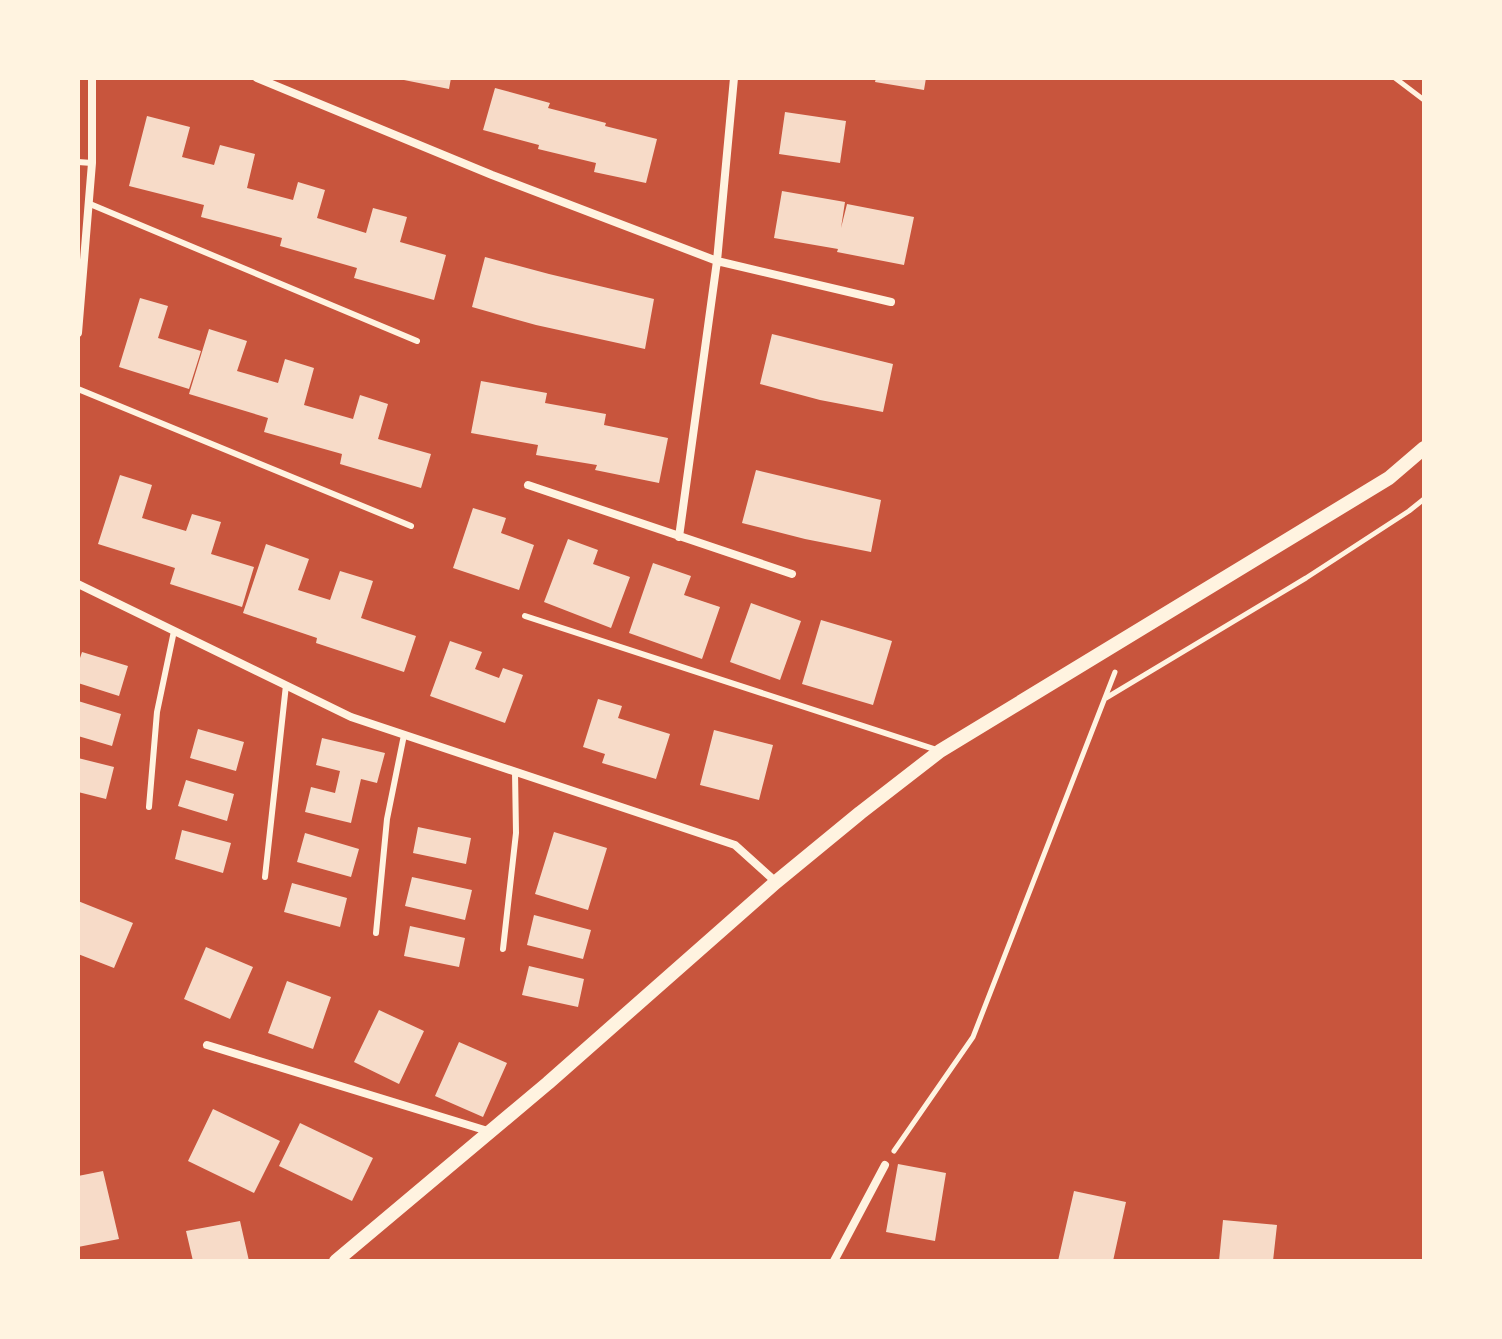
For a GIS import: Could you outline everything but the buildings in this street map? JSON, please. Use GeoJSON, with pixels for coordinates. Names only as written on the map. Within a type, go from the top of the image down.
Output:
{"type":"FeatureCollection","features":[{"type":"Feature","properties":{"kind":"street"},"geometry":{"type":"LineString","coordinates":[[78,332],[90,204],[92,78]]}},
{"type":"Feature","properties":{"kind":"street"},"geometry":{"type":"LineString","coordinates":[[257,78],[492,175],[717,261],[891,302]]}},
{"type":"Feature","properties":{"kind":"street"},"geometry":{"type":"LineString","coordinates":[[679,537],[717,261],[734,78]]}},
{"type":"Feature","properties":{"kind":"street"},"geometry":{"type":"LineString","coordinates":[[336,1261],[491,1132],[776,882],[940,751],[1389,478],[1424,448]]}},
{"type":"Feature","properties":{"kind":"street"},"geometry":{"type":"LineString","coordinates":[[528,485],[792,574]]}},
{"type":"Feature","properties":{"kind":"street"},"geometry":{"type":"LineString","coordinates":[[78,584],[351,717],[735,845],[776,882]]}},
{"type":"Feature","properties":{"kind":"street"},"geometry":{"type":"LineString","coordinates":[[207,1045],[491,1132]]}},
{"type":"Feature","properties":{"kind":"street"},"geometry":{"type":"LineString","coordinates":[[834,1261],[885,1165]]}},
{"type":"Feature","properties":{"kind":"lane"},"geometry":{"type":"LineString","coordinates":[[78,162],[92,163]]}},
{"type":"Feature","properties":{"kind":"lane"},"geometry":{"type":"LineString","coordinates":[[90,204],[417,341]]}},
{"type":"Feature","properties":{"kind":"lane"},"geometry":{"type":"LineString","coordinates":[[78,389],[411,526]]}},
{"type":"Feature","properties":{"kind":"lane"},"geometry":{"type":"LineString","coordinates":[[525,616],[940,751]]}},
{"type":"Feature","properties":{"kind":"lane"},"geometry":{"type":"LineString","coordinates":[[149,807],[157,712],[174,631]]}},
{"type":"Feature","properties":{"kind":"lane"},"geometry":{"type":"LineString","coordinates":[[265,877],[286,685]]}},
{"type":"Feature","properties":{"kind":"lane"},"geometry":{"type":"LineString","coordinates":[[376,933],[387,819],[404,735]]}},
{"type":"Feature","properties":{"kind":"lane"},"geometry":{"type":"LineString","coordinates":[[503,949],[516,833],[515,772]]}},
{"type":"Feature","properties":{"kind":"path"},"geometry":{"type":"LineString","coordinates":[[1395,78],[1424,100]]}},
{"type":"Feature","properties":{"kind":"path"},"geometry":{"type":"LineString","coordinates":[[1105,698],[1306,578],[1424,499]]}},
{"type":"Feature","properties":{"kind":"path"},"geometry":{"type":"LineString","coordinates":[[885,1165],[973,1037],[1129,637]]}}]}
